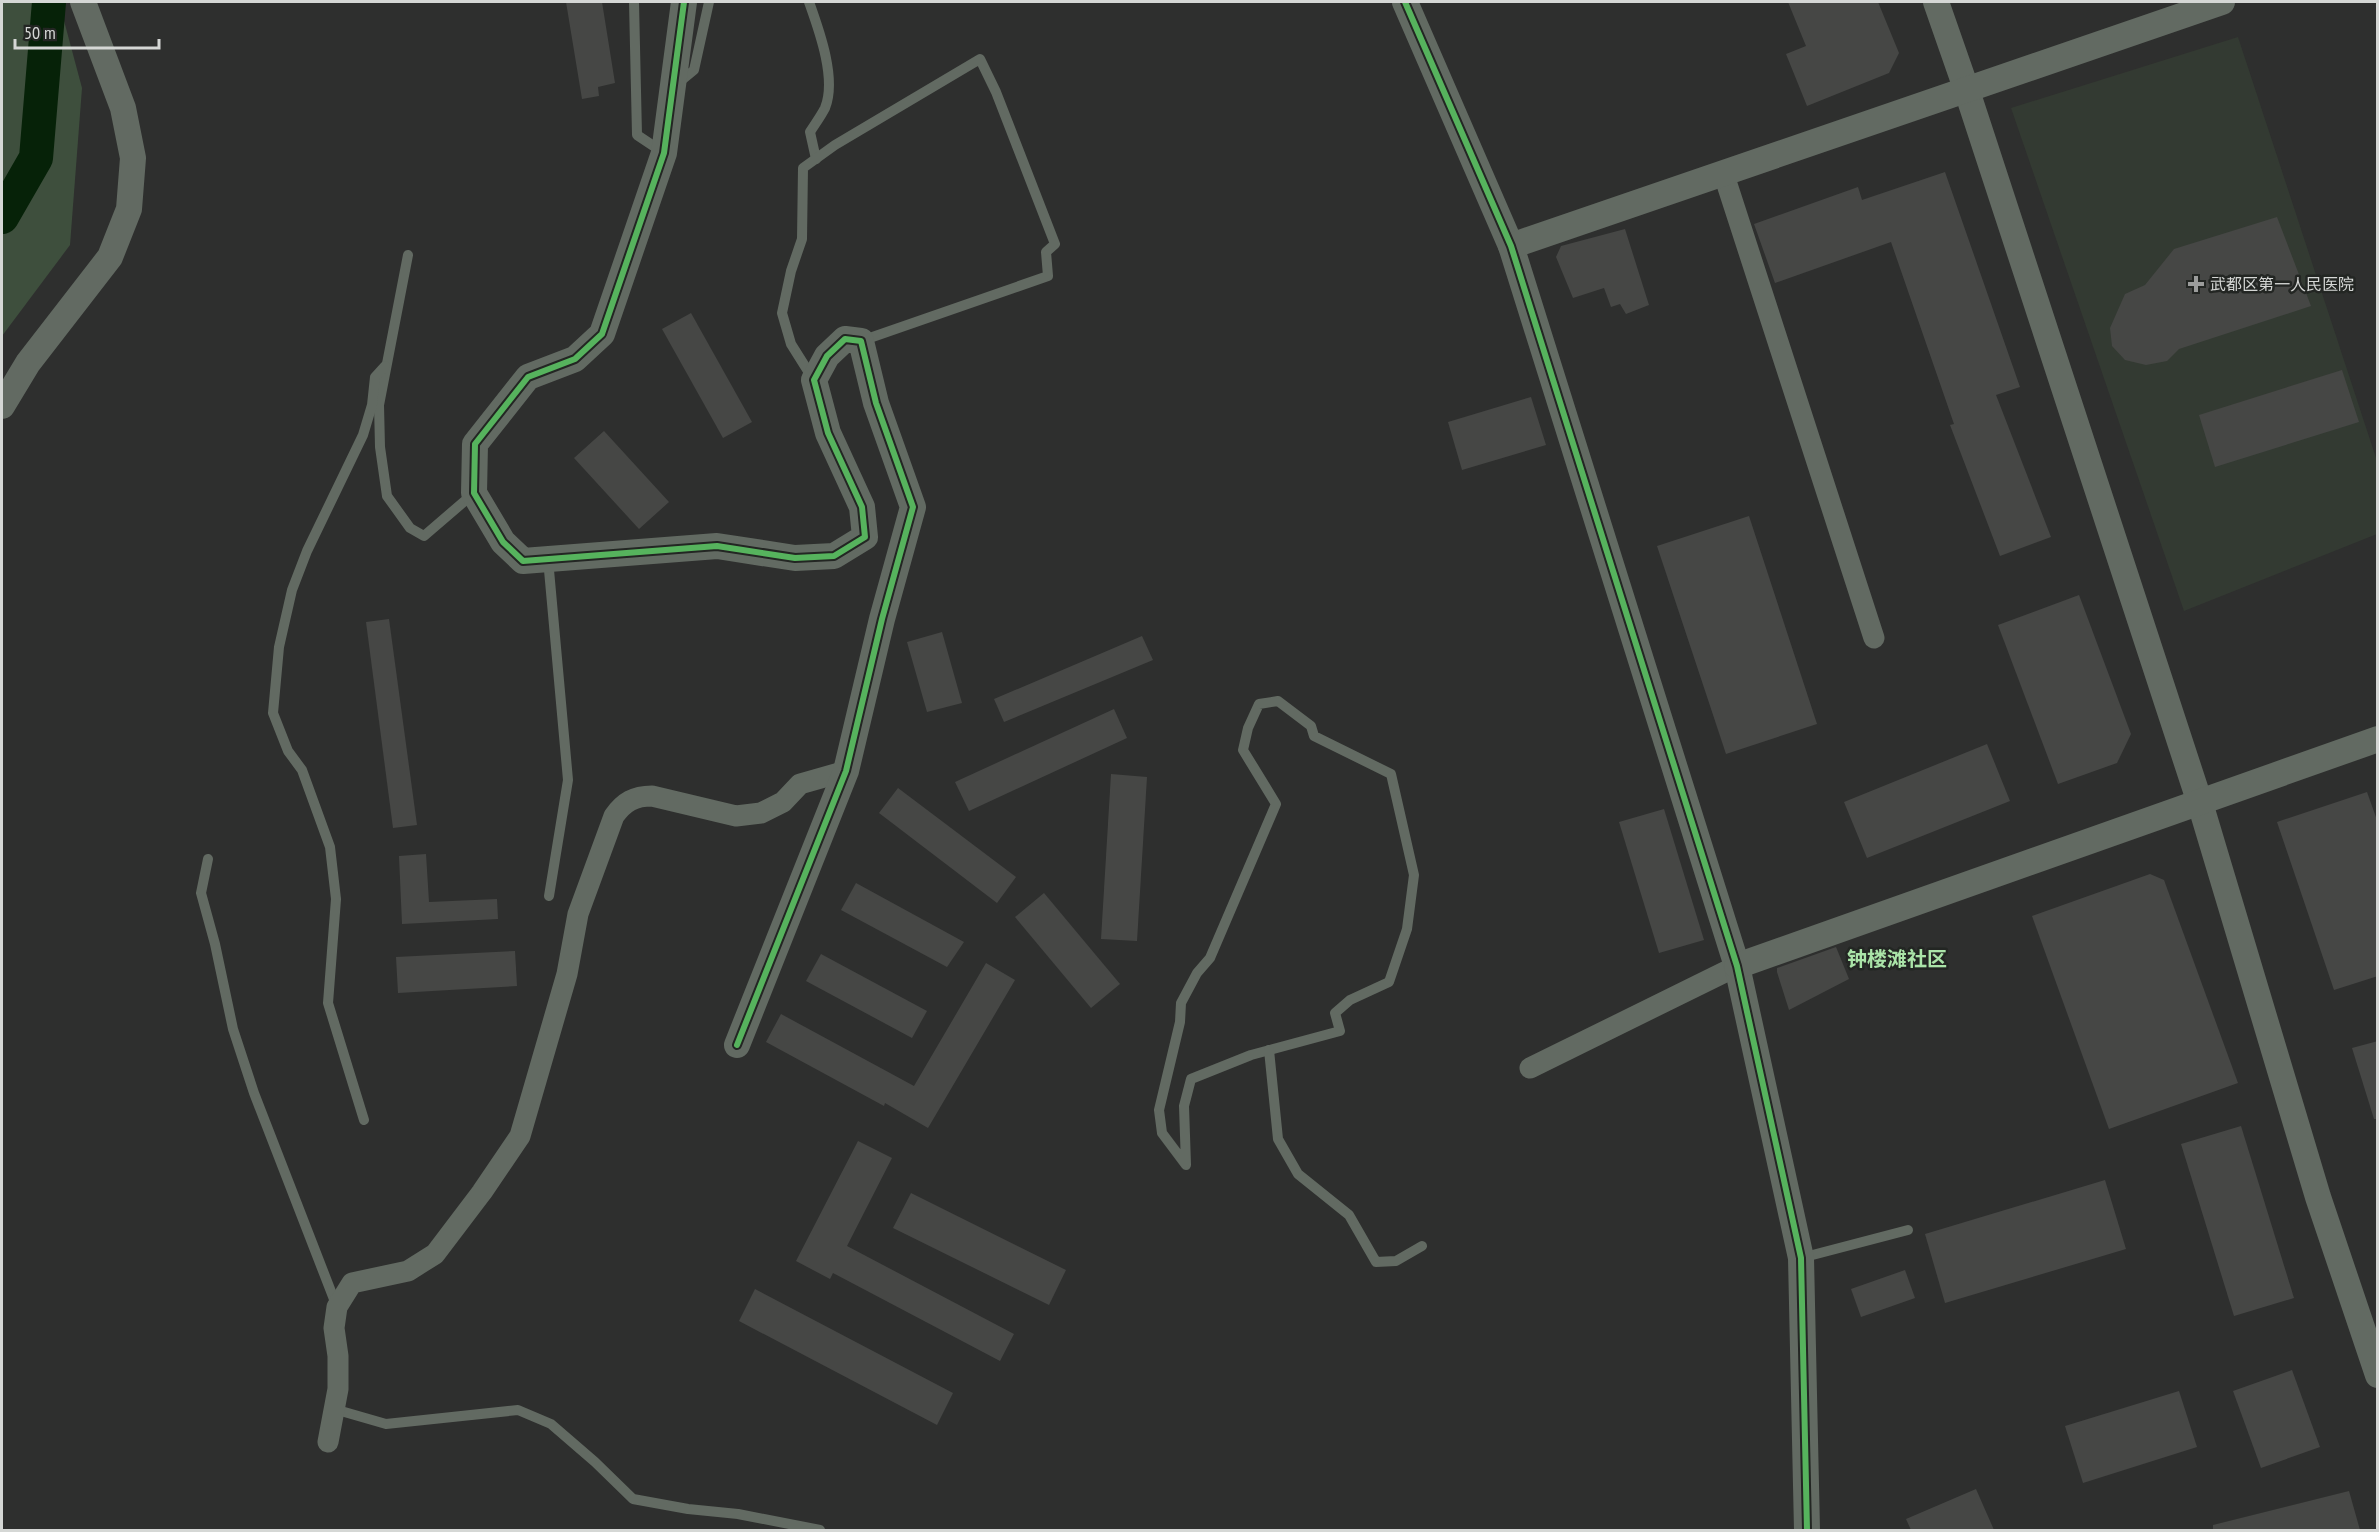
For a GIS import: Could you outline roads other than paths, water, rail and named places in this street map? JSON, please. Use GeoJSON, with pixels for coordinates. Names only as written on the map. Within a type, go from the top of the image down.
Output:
{"type":"FeatureCollection","features":[{"type":"Feature","properties":{"kind":"street"},"geometry":{"type":"LineString","coordinates":[[2,406],[28,363],[110,257],[129,209],[133,158],[123,108],[83,2]]}},
{"type":"Feature","properties":{"kind":"street"},"geometry":{"type":"LineString","coordinates":[[684,2],[664,153],[602,333],[575,359],[528,377],[474,444],[474,493],[503,542],[524,561],[717,546],[795,558],[834,556],[865,537],[862,507],[828,433],[814,380],[827,356],[845,339],[861,341],[876,403],[913,507],[882,619],[846,771],[737,1045]]}},
{"type":"Feature","properties":{"kind":"street"},"geometry":{"type":"LineString","coordinates":[[1406,2],[1511,246],[1737,966],[1801,1258],[1808,1530]]}},
{"type":"Feature","properties":{"kind":"street"},"geometry":{"type":"LineString","coordinates":[[1936,2],[2200,803],[2318,1197],[2378,1375]]}},
{"type":"Feature","properties":{"kind":"street"},"geometry":{"type":"LineString","coordinates":[[1511,246],[2222,2]]}},
{"type":"Feature","properties":{"kind":"street"},"geometry":{"type":"LineString","coordinates":[[1723,172],[1874,638]]}},
{"type":"Feature","properties":{"kind":"street"},"geometry":{"type":"LineString","coordinates":[[1530,1068],[1737,966],[2378,739]]}},
{"type":"Feature","properties":{"kind":"street"},"geometry":{"type":"LineString","coordinates":[[328,1442],[338,1389],[338,1356],[334,1328],[337,1307],[352,1283],[408,1271],[435,1254],[482,1192],[520,1136],[567,974],[578,914],[614,816],[620,807],[640,796],[652,796],[736,816],[761,813],[783,801],[800,784],[846,771]]}},
{"type":"Feature","properties":{"kind":"lane"},"geometry":{"type":"LineString","coordinates":[[634,2],[638,87],[637,135],[664,153]]}},
{"type":"Feature","properties":{"kind":"lane"},"geometry":{"type":"LineString","coordinates":[[673,88],[694,70],[708,2]]}},
{"type":"Feature","properties":{"kind":"lane"},"geometry":{"type":"LineString","coordinates":[[809,2],[818,25],[830,77],[826,106],[810,132],[816,159]]}},
{"type":"Feature","properties":{"kind":"lane"},"geometry":{"type":"LineString","coordinates":[[814,380],[791,345],[782,313],[791,271],[802,239],[803,168],[835,145],[980,59],[996,92],[1055,244],[1046,252],[1048,276],[861,341]]}},
{"type":"Feature","properties":{"kind":"lane"},"geometry":{"type":"LineString","coordinates":[[408,255],[379,405],[380,447],[387,495],[410,528],[424,536],[474,493]]}},
{"type":"Feature","properties":{"kind":"lane"},"geometry":{"type":"LineString","coordinates":[[364,1120],[328,1003],[336,898],[330,847],[302,770],[288,751],[273,713],[279,647],[292,590],[363,435],[372,405],[375,376],[385,366]]}},
{"type":"Feature","properties":{"kind":"lane"},"geometry":{"type":"LineString","coordinates":[[548,559],[568,780],[549,896]]}},
{"type":"Feature","properties":{"kind":"lane"},"geometry":{"type":"LineString","coordinates":[[1278,701],[1311,726],[1314,736],[1391,774],[1414,875],[1407,929],[1389,982],[1350,1000],[1335,1013],[1340,1031],[1269,1050],[1191,1079],[1184,1106],[1186,1165],[1162,1133],[1159,1110],[1180,1022],[1181,1003],[1197,973],[1210,958],[1276,804],[1243,750],[1248,728],[1259,704],[1278,701]]}},
{"type":"Feature","properties":{"kind":"lane"},"geometry":{"type":"LineString","coordinates":[[208,859],[201,893],[215,944],[233,1029],[254,1093],[337,1307]]}},
{"type":"Feature","properties":{"kind":"lane"},"geometry":{"type":"LineString","coordinates":[[1269,1050],[1278,1139],[1298,1174],[1349,1215],[1376,1262],[1396,1261],[1422,1246]]}},
{"type":"Feature","properties":{"kind":"lane"},"geometry":{"type":"LineString","coordinates":[[1801,1258],[1908,1230]]}},
{"type":"Feature","properties":{"kind":"lane"},"geometry":{"type":"LineString","coordinates":[[334,1409],[386,1424],[518,1410],[551,1424],[633,1499],[688,1509],[738,1514],[820,1530]]}},
{"type":"Feature","properties":{"kind":"waterway"},"geometry":{"type":"LineString","coordinates":[[2,217],[36,158],[49,2]]}},
{"type":"Feature","properties":{"kind":"place","name":"武都区第一人民医院"},"geometry":{"type":"Point","coordinates":[2196,284]}},
{"type":"Feature","properties":{"kind":"district","name":"钟楼滩社区"},"geometry":{"type":"Point","coordinates":[1897,959]}}]}
